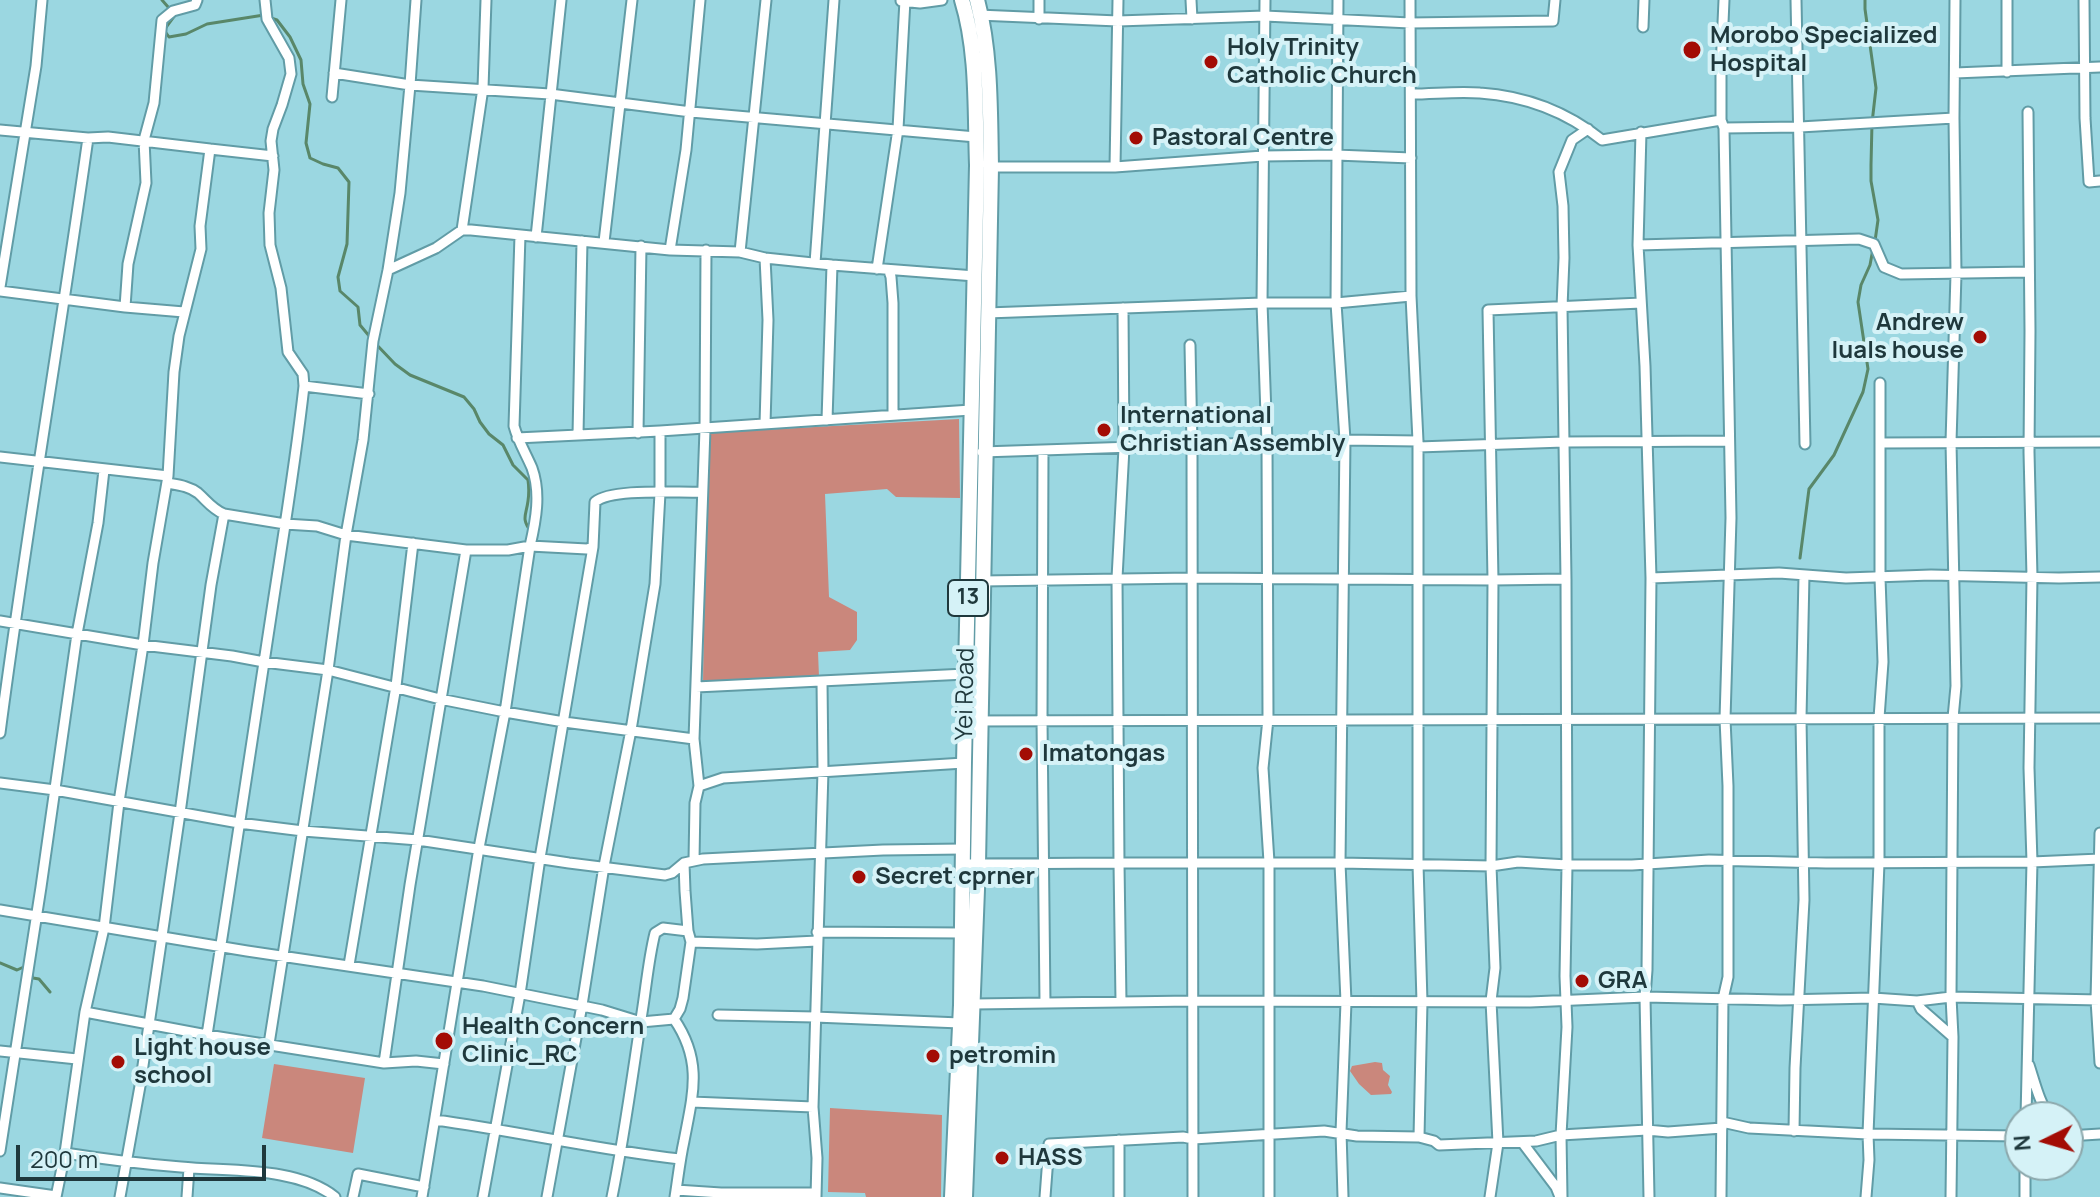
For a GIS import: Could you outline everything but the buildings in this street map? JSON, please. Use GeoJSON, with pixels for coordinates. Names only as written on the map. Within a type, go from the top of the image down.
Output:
{"type":"FeatureCollection","features":[{"type":"Feature","properties":{"kind":"main road","name":"Yei Road"},"geometry":{"type":"LineString","coordinates":[[962,0],[974,15],[989,94],[975,276],[980,313],[971,410],[978,452],[968,581],[964,763],[974,1004],[965,1197]]}},
{"type":"Feature","properties":{"kind":"main road","name":"Yei Road"},"geometry":{"type":"LineString","coordinates":[[952,1197],[962,933],[981,721],[984,581],[978,452],[984,166],[976,137],[974,15],[977,0]]}},
{"type":"Feature","properties":{"kind":"street"},"geometry":{"type":"LineString","coordinates":[[42,0],[36,66],[0,289],[184,312]]}},
{"type":"Feature","properties":{"kind":"street"},"geometry":{"type":"LineString","coordinates":[[125,307],[128,264],[146,183],[144,140],[154,103],[162,20],[173,11],[195,5],[197,0]]}},
{"type":"Feature","properties":{"kind":"street"},"geometry":{"type":"LineString","coordinates":[[207,1035],[304,386],[303,374],[288,352],[281,288],[272,257],[269,213],[274,170],[271,141],[291,74],[289,58],[267,19],[265,0]]}},
{"type":"Feature","properties":{"kind":"street"},"geometry":{"type":"LineString","coordinates":[[332,97],[341,0]]}},
{"type":"Feature","properties":{"kind":"street"},"geometry":{"type":"LineString","coordinates":[[269,1044],[363,440],[373,341],[400,193],[416,0]]}},
{"type":"Feature","properties":{"kind":"street"},"geometry":{"type":"LineString","coordinates":[[462,230],[483,88],[486,0]]}},
{"type":"Feature","properties":{"kind":"street"},"geometry":{"type":"LineString","coordinates":[[536,237],[561,0]]}},
{"type":"Feature","properties":{"kind":"street"},"geometry":{"type":"LineString","coordinates":[[604,242],[632,0]]}},
{"type":"Feature","properties":{"kind":"street"},"geometry":{"type":"LineString","coordinates":[[670,250],[691,112],[700,0]]}},
{"type":"Feature","properties":{"kind":"street"},"geometry":{"type":"LineString","coordinates":[[740,252],[766,0]]}},
{"type":"Feature","properties":{"kind":"street"},"geometry":{"type":"LineString","coordinates":[[815,263],[834,0]]}},
{"type":"Feature","properties":{"kind":"street"},"geometry":{"type":"LineString","coordinates":[[877,269],[898,129],[903,0],[920,3],[942,0]]}},
{"type":"Feature","properties":{"kind":"street"},"geometry":{"type":"LineString","coordinates":[[1039,0],[1039,19]]}},
{"type":"Feature","properties":{"kind":"street"},"geometry":{"type":"LineString","coordinates":[[1115,167],[1118,0]]}},
{"type":"Feature","properties":{"kind":"street"},"geometry":{"type":"LineString","coordinates":[[1191,0],[1192,19]]}},
{"type":"Feature","properties":{"kind":"street"},"geometry":{"type":"LineString","coordinates":[[1265,0],[1262,303],[1267,443],[1268,719],[1263,768],[1269,862],[1269,1197]]}},
{"type":"Feature","properties":{"kind":"street"},"geometry":{"type":"LineString","coordinates":[[1338,0],[1336,303],[1345,440],[1340,863],[1346,1002],[1341,1132],[1343,1197]]}},
{"type":"Feature","properties":{"kind":"street"},"geometry":{"type":"LineString","coordinates":[[1410,0],[1411,296],[1418,444],[1418,864],[1422,1002],[1419,1137]]}},
{"type":"Feature","properties":{"kind":"street"},"geometry":{"type":"LineString","coordinates":[[974,15],[1118,21],[1265,16],[1410,23],[1553,21],[1555,0]]}},
{"type":"Feature","properties":{"kind":"street"},"geometry":{"type":"LineString","coordinates":[[1643,27],[1644,0]]}},
{"type":"Feature","properties":{"kind":"street"},"geometry":{"type":"LineString","coordinates":[[1721,1197],[1723,999],[1728,977],[1725,719],[1731,518],[1721,69],[1724,0]]}},
{"type":"Feature","properties":{"kind":"street"},"geometry":{"type":"LineString","coordinates":[[1796,0],[1805,444]]}},
{"type":"Feature","properties":{"kind":"street"},"geometry":{"type":"LineString","coordinates":[[1951,1197],[1953,718],[1956,686],[1951,442],[1956,274],[1955,0]]}},
{"type":"Feature","properties":{"kind":"street"},"geometry":{"type":"LineString","coordinates":[[2007,0],[2007,72]]}},
{"type":"Feature","properties":{"kind":"street"},"geometry":{"type":"LineString","coordinates":[[2084,0],[2089,182],[2100,181]]}},
{"type":"Feature","properties":{"kind":"street"},"geometry":{"type":"LineString","coordinates":[[1955,73],[2100,67]]}},
{"type":"Feature","properties":{"kind":"street"},"geometry":{"type":"LineString","coordinates":[[334,73],[410,85],[550,94],[691,112],[976,137]]}},
{"type":"Feature","properties":{"kind":"street"},"geometry":{"type":"LineString","coordinates":[[1411,94],[1480,93],[1527,100],[1588,129],[1602,140],[1641,132],[1722,124],[1800,127],[1954,118]]}},
{"type":"Feature","properties":{"kind":"street"},"geometry":{"type":"LineString","coordinates":[[2026,1101],[2032,862],[2029,768],[2032,577],[2028,112]]}},
{"type":"Feature","properties":{"kind":"street"},"geometry":{"type":"LineString","coordinates":[[1561,1197],[1567,1027],[1567,865],[1564,222],[1559,172],[1572,140],[1588,129]]}},
{"type":"Feature","properties":{"kind":"street"},"geometry":{"type":"LineString","coordinates":[[0,130],[144,140],[273,156]]}},
{"type":"Feature","properties":{"kind":"street"},"geometry":{"type":"LineString","coordinates":[[1641,132],[1638,245],[1651,578],[1645,997],[1649,1197]]}},
{"type":"Feature","properties":{"kind":"street"},"geometry":{"type":"LineString","coordinates":[[0,733],[88,138]]}},
{"type":"Feature","properties":{"kind":"street"},"geometry":{"type":"LineString","coordinates":[[0,1188],[56,1197],[65,1153],[85,1012],[104,928],[119,802],[167,479],[174,372],[184,312],[201,249],[200,226],[210,149]]}},
{"type":"Feature","properties":{"kind":"street"},"geometry":{"type":"LineString","coordinates":[[984,166],[1115,167],[1263,156],[1411,158]]}},
{"type":"Feature","properties":{"kind":"street"},"geometry":{"type":"LineString","coordinates":[[388,270],[436,248],[462,230],[670,250],[740,252],[765,258],[889,271],[975,276]]}},
{"type":"Feature","properties":{"kind":"street"},"geometry":{"type":"LineString","coordinates":[[353,1197],[358,1174],[423,1192],[536,521],[537,487],[514,426],[520,235]]}},
{"type":"Feature","properties":{"kind":"street"},"geometry":{"type":"LineString","coordinates":[[1638,245],[1859,239],[1874,244],[1884,267],[1901,274],[2029,272]]}},
{"type":"Feature","properties":{"kind":"street"},"geometry":{"type":"LineString","coordinates":[[578,435],[582,241]]}},
{"type":"Feature","properties":{"kind":"street"},"geometry":{"type":"LineString","coordinates":[[638,433],[641,246]]}},
{"type":"Feature","properties":{"kind":"street"},"geometry":{"type":"LineString","coordinates":[[674,1019],[683,998],[691,942],[688,931],[689,861],[699,786],[694,739],[705,429],[706,250]]}},
{"type":"Feature","properties":{"kind":"street"},"geometry":{"type":"LineString","coordinates":[[765,258],[768,320],[765,424]]}},
{"type":"Feature","properties":{"kind":"street"},"geometry":{"type":"LineString","coordinates":[[827,420],[832,265]]}},
{"type":"Feature","properties":{"kind":"street"},"geometry":{"type":"LineString","coordinates":[[889,271],[893,303],[893,415]]}},
{"type":"Feature","properties":{"kind":"street"},"geometry":{"type":"LineString","coordinates":[[980,313],[1336,303],[1411,296]]}},
{"type":"Feature","properties":{"kind":"street"},"geometry":{"type":"LineString","coordinates":[[1490,1197],[1498,1143],[1491,1001],[1495,968],[1491,866],[1493,580],[1488,310],[1641,303]]}},
{"type":"Feature","properties":{"kind":"street"},"geometry":{"type":"LineString","coordinates":[[1121,1002],[1117,578],[1124,448],[1123,308]]}},
{"type":"Feature","properties":{"kind":"street"},"geometry":{"type":"LineString","coordinates":[[1190,345],[1193,1197]]}},
{"type":"Feature","properties":{"kind":"street"},"geometry":{"type":"LineString","coordinates":[[1866,1197],[1883,662],[1880,383]]}},
{"type":"Feature","properties":{"kind":"street"},"geometry":{"type":"LineString","coordinates":[[304,386],[369,394]]}},
{"type":"Feature","properties":{"kind":"street"},"geometry":{"type":"LineString","coordinates":[[517,438],[705,429],[971,410]]}},
{"type":"Feature","properties":{"kind":"street"},"geometry":{"type":"LineString","coordinates":[[547,1197],[655,584],[660,431]]}},
{"type":"Feature","properties":{"kind":"street"},"geometry":{"type":"LineString","coordinates":[[978,452],[1345,440],[1490,445],[1728,441]]}},
{"type":"Feature","properties":{"kind":"street"},"geometry":{"type":"LineString","coordinates":[[1880,443],[2100,442]]}},
{"type":"Feature","properties":{"kind":"street"},"geometry":{"type":"LineString","coordinates":[[1043,451],[1045,1003]]}},
{"type":"Feature","properties":{"kind":"street"},"geometry":{"type":"LineString","coordinates":[[0,457],[167,479],[198,493],[214,510],[224,514],[317,526],[346,535],[466,550],[508,550],[530,546],[593,547]]}},
{"type":"Feature","properties":{"kind":"street"},"geometry":{"type":"LineString","coordinates":[[0,1151],[104,470]]}},
{"type":"Feature","properties":{"kind":"street"},"geometry":{"type":"LineString","coordinates":[[483,1197],[520,994],[593,547],[595,502],[598,498],[625,493],[702,492]]}},
{"type":"Feature","properties":{"kind":"street"},"geometry":{"type":"LineString","coordinates":[[120,1197],[224,514]]}},
{"type":"Feature","properties":{"kind":"street"},"geometry":{"type":"LineString","coordinates":[[349,965],[396,686],[413,543]]}},
{"type":"Feature","properties":{"kind":"street"},"geometry":{"type":"LineString","coordinates":[[384,1063],[466,550]]}},
{"type":"Feature","properties":{"kind":"street"},"geometry":{"type":"LineString","coordinates":[[1651,578],[1779,573],[1822,578],[1931,575],[2100,577]]}},
{"type":"Feature","properties":{"kind":"street"},"geometry":{"type":"LineString","coordinates":[[1794,1131],[1804,900],[1801,718],[1804,575]]}},
{"type":"Feature","properties":{"kind":"street"},"geometry":{"type":"LineString","coordinates":[[968,581],[1117,578],[1566,579]]}},
{"type":"Feature","properties":{"kind":"street"},"geometry":{"type":"LineString","coordinates":[[0,621],[143,645],[328,670],[505,712],[694,739]]}},
{"type":"Feature","properties":{"kind":"street"},"geometry":{"type":"LineString","coordinates":[[696,687],[966,674]]}},
{"type":"Feature","properties":{"kind":"street"},"geometry":{"type":"LineString","coordinates":[[674,1019],[685,1035],[693,1068],[692,1102],[676,1194],[816,1195],[813,1107],[823,771],[822,681]]}},
{"type":"Feature","properties":{"kind":"street"},"geometry":{"type":"LineString","coordinates":[[965,721],[2100,718]]}},
{"type":"Feature","properties":{"kind":"street"},"geometry":{"type":"LineString","coordinates":[[699,786],[723,778],[964,763]]}},
{"type":"Feature","properties":{"kind":"street"},"geometry":{"type":"LineString","coordinates":[[0,783],[239,823],[418,840],[665,875],[689,861],[819,853],[1043,863],[1269,862],[1491,866],[1518,862],[1648,865],[1728,861],[2032,862],[2099,858]]}},
{"type":"Feature","properties":{"kind":"street"},"geometry":{"type":"LineString","coordinates":[[2100,833],[2100,1063]]}},
{"type":"Feature","properties":{"kind":"street"},"geometry":{"type":"LineString","coordinates":[[0,910],[458,982],[582,1005],[641,1022],[674,1019]]}},
{"type":"Feature","properties":{"kind":"street"},"geometry":{"type":"LineString","coordinates":[[612,1197],[655,933],[663,928],[688,931]]}},
{"type":"Feature","properties":{"kind":"street"},"geometry":{"type":"LineString","coordinates":[[691,942],[757,944],[817,936],[962,933]]}},
{"type":"Feature","properties":{"kind":"street"},"geometry":{"type":"LineString","coordinates":[[974,1004],[1566,1001],[1645,997],[2098,1000]]}},
{"type":"Feature","properties":{"kind":"street"},"geometry":{"type":"LineString","coordinates":[[1917,1001],[1921,1009],[1953,1037]]}},
{"type":"Feature","properties":{"kind":"street"},"geometry":{"type":"LineString","coordinates":[[85,1012],[384,1063],[416,1061],[444,1064]]}},
{"type":"Feature","properties":{"kind":"street"},"geometry":{"type":"LineString","coordinates":[[718,1015],[960,1023]]}},
{"type":"Feature","properties":{"kind":"street"},"geometry":{"type":"LineString","coordinates":[[0,1051],[77,1059]]}},
{"type":"Feature","properties":{"kind":"street"},"geometry":{"type":"LineString","coordinates":[[2027,1063],[2040,1101]]}},
{"type":"Feature","properties":{"kind":"street"},"geometry":{"type":"LineString","coordinates":[[692,1102],[813,1107]]}},
{"type":"Feature","properties":{"kind":"street"},"geometry":{"type":"LineString","coordinates":[[435,1120],[680,1159]]}},
{"type":"Feature","properties":{"kind":"street"},"geometry":{"type":"LineString","coordinates":[[1045,1197],[1049,1144],[1341,1132],[1357,1136],[1419,1137],[1439,1145],[1522,1142],[1561,1135],[1647,1130],[1668,1132],[1722,1125],[1868,1134],[2004,1136]]}},
{"type":"Feature","properties":{"kind":"street"},"geometry":{"type":"LineString","coordinates":[[1119,1140],[1119,1197]]}},
{"type":"Feature","properties":{"kind":"street"},"geometry":{"type":"LineString","coordinates":[[1522,1142],[1561,1197]]}},
{"type":"Feature","properties":{"kind":"street"},"geometry":{"type":"LineString","coordinates":[[65,1153],[126,1163],[282,1174],[324,1188],[335,1197]]}},
{"type":"Feature","properties":{"kind":"street"},"geometry":{"type":"LineString","coordinates":[[187,1197],[189,1168]]}},
{"type":"Feature","properties":{"kind":"shaded area"},"geometry":{"type":"Polygon","coordinates":[[[959,419],[960,498],[896,497],[887,489],[825,494],[829,597],[857,612],[857,640],[850,650],[818,652],[819,677],[703,683],[707,433],[959,419]]]}},
{"type":"Feature","properties":{"kind":"shaded area"},"geometry":{"type":"Polygon","coordinates":[[[1382,1063],[1383,1070],[1390,1076],[1388,1085],[1391,1094],[1371,1095],[1350,1071],[1352,1066],[1382,1063]]]}},
{"type":"Feature","properties":{"kind":"shaded area"},"geometry":{"type":"Polygon","coordinates":[[[274,1064],[365,1078],[353,1153],[262,1138],[274,1064]]]}},
{"type":"Feature","properties":{"kind":"shaded area"},"geometry":{"type":"Polygon","coordinates":[[[830,1108],[942,1115],[941,1197],[866,1197],[865,1193],[828,1192],[830,1108]]]}},
{"type":"Feature","properties":{"kind":"waterway"},"geometry":{"type":"LineString","coordinates":[[162,0],[175,15],[164,30],[169,37],[186,34],[207,24],[264,15]]}},
{"type":"Feature","properties":{"kind":"waterway"},"geometry":{"type":"LineString","coordinates":[[1865,0],[1876,88],[1871,165],[1878,220],[1875,241]]}},
{"type":"Feature","properties":{"kind":"waterway"},"geometry":{"type":"LineString","coordinates":[[271,18],[277,20],[290,37],[301,60],[303,84],[310,104],[306,143],[310,158],[338,168],[349,182],[347,244],[338,277],[340,291],[358,307],[360,325],[370,337]]}},
{"type":"Feature","properties":{"kind":"waterway"},"geometry":{"type":"LineString","coordinates":[[1800,558],[1809,489],[1834,455],[1863,392],[1868,369],[1858,302],[1873,249]]}},
{"type":"Feature","properties":{"kind":"waterway"},"geometry":{"type":"LineString","coordinates":[[375,343],[410,375],[464,397],[474,409],[489,434],[503,445],[513,465],[528,480],[525,520],[531,532]]}},
{"type":"Feature","properties":{"kind":"waterway"},"geometry":{"type":"LineString","coordinates":[[0,963],[17,970],[26,966]]}},
{"type":"Feature","properties":{"kind":"waterway"},"geometry":{"type":"LineString","coordinates":[[31,973],[50,992]]}},
{"type":"Feature","properties":{"kind":"place","name":"Morobo Specialized Hospital"},"geometry":{"type":"Point","coordinates":[1692,50]}},
{"type":"Feature","properties":{"kind":"place","name":"Holy Trinity Catholic Church"},"geometry":{"type":"Point","coordinates":[1211,62]}},
{"type":"Feature","properties":{"kind":"place","name":"Pastoral Centre"},"geometry":{"type":"Point","coordinates":[1136,138]}},
{"type":"Feature","properties":{"kind":"place","name":"Andrew luals house"},"geometry":{"type":"Point","coordinates":[1980,337]}},
{"type":"Feature","properties":{"kind":"place","name":"International Christian Assembly"},"geometry":{"type":"Point","coordinates":[1104,430]}},
{"type":"Feature","properties":{"kind":"place","name":"Imatongas"},"geometry":{"type":"Point","coordinates":[1026,754]}},
{"type":"Feature","properties":{"kind":"place","name":"Secret cprner"},"geometry":{"type":"Point","coordinates":[859,877]}},
{"type":"Feature","properties":{"kind":"place","name":"GRA"},"geometry":{"type":"Point","coordinates":[1582,981]}},
{"type":"Feature","properties":{"kind":"place","name":"Health Concern Clinic_RC"},"geometry":{"type":"Point","coordinates":[444,1041]}},
{"type":"Feature","properties":{"kind":"place","name":"petromin"},"geometry":{"type":"Point","coordinates":[933,1056]}},
{"type":"Feature","properties":{"kind":"place","name":"Light house school"},"geometry":{"type":"Point","coordinates":[118,1062]}},
{"type":"Feature","properties":{"kind":"place","name":"HASS"},"geometry":{"type":"Point","coordinates":[1002,1158]}}]}
